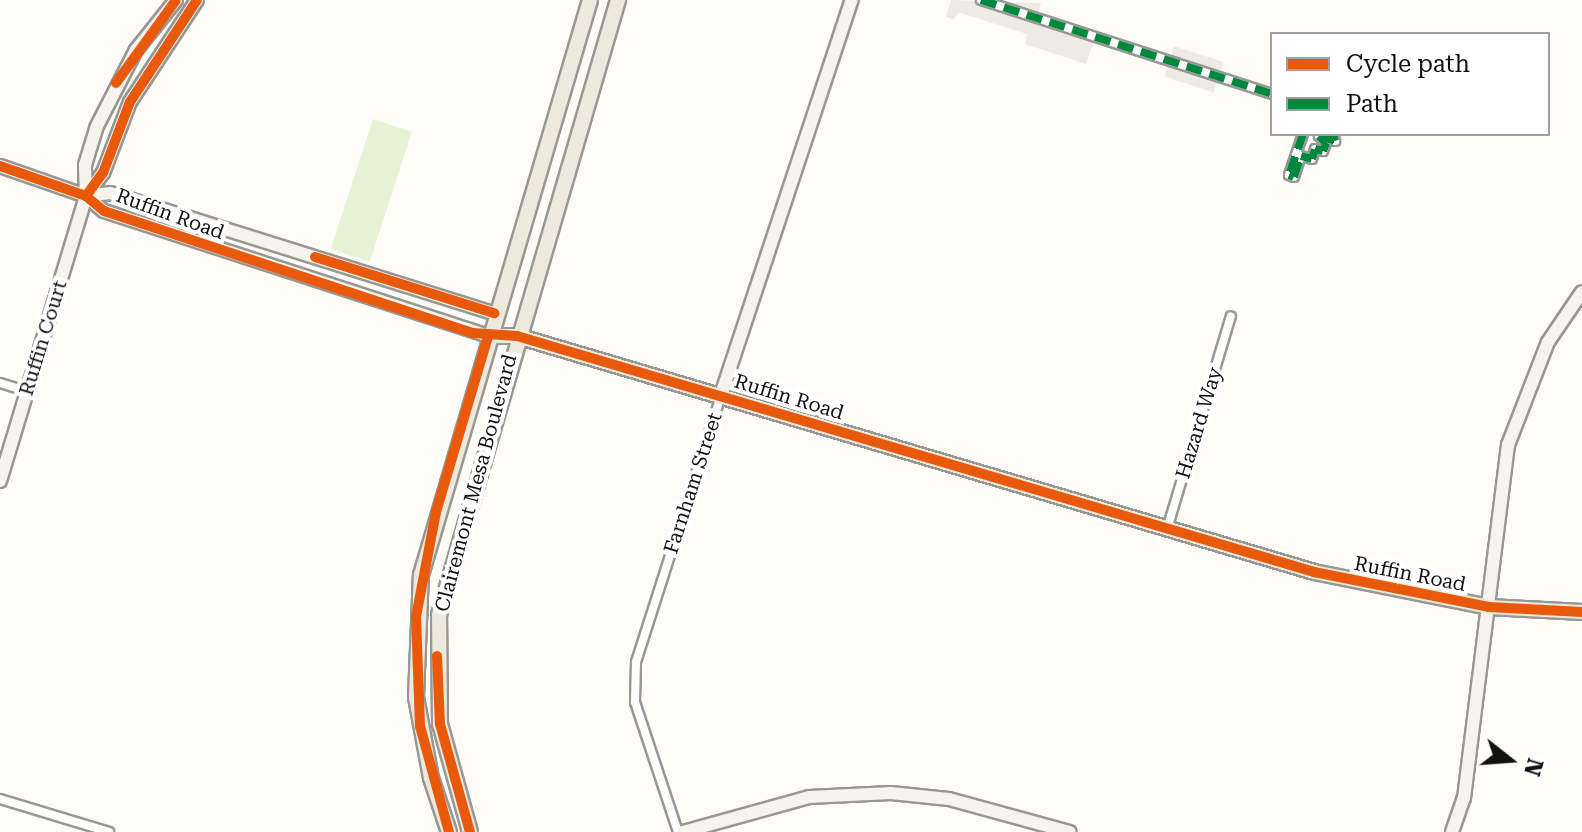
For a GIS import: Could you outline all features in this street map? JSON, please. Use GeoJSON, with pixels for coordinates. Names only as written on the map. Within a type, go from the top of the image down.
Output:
{"type":"FeatureCollection","features":[{"type":"Feature","properties":{"kind":"main road","name":"Clairemont Mesa Boulevard"},"geometry":{"type":"LineString","coordinates":[[449,832],[420,726],[416,617],[436,512],[590,0]]}},
{"type":"Feature","properties":{"kind":"main road","name":"Clairemont Mesa Boulevard"},"geometry":{"type":"LineString","coordinates":[[470,832],[440,724],[439,615],[517,336],[618,0]]}},
{"type":"Feature","properties":{"kind":"main road","name":"Ruffin Road"},"geometry":{"type":"LineString","coordinates":[[494,313],[517,336]]}},
{"type":"Feature","properties":{"kind":"main road","name":"Ruffin Road"},"geometry":{"type":"LineString","coordinates":[[488,336],[517,336],[1167,529],[1394,592],[1489,607],[1582,612]]}},
{"type":"Feature","properties":{"kind":"street"},"geometry":{"type":"LineString","coordinates":[[86,196],[85,165],[112,90],[136,50],[176,0]]}},
{"type":"Feature","properties":{"kind":"street"},"geometry":{"type":"LineString","coordinates":[[86,196],[103,173],[130,102],[197,0]]}},
{"type":"Feature","properties":{"kind":"street","name":"Farnham Street"},"geometry":{"type":"LineString","coordinates":[[680,832],[635,702],[636,662],[852,0]]}},
{"type":"Feature","properties":{"kind":"street"},"geometry":{"type":"LineString","coordinates":[[981,0],[1270,93]]}},
{"type":"Feature","properties":{"kind":"street"},"geometry":{"type":"LineString","coordinates":[[1302,136],[1289,175],[1294,177],[1301,156],[1312,159],[1315,149],[1323,151],[1326,143],[1319,136]]}},
{"type":"Feature","properties":{"kind":"street"},"geometry":{"type":"LineString","coordinates":[[1319,136],[1335,141],[1334,136]]}},
{"type":"Feature","properties":{"kind":"street","name":"Ruffin Road"},"geometry":{"type":"LineString","coordinates":[[0,166],[86,196],[104,211],[488,336]]}},
{"type":"Feature","properties":{"kind":"street","name":"Ruffin Road"},"geometry":{"type":"LineString","coordinates":[[86,196],[110,193],[494,313]]}},
{"type":"Feature","properties":{"kind":"street","name":"Ruffin Court"},"geometry":{"type":"LineString","coordinates":[[0,481],[86,196]]}},
{"type":"Feature","properties":{"kind":"street"},"geometry":{"type":"LineString","coordinates":[[1452,832],[1464,798],[1508,445],[1548,342],[1582,292]]}},
{"type":"Feature","properties":{"kind":"street","name":"Hazard Way"},"geometry":{"type":"LineString","coordinates":[[1167,529],[1231,316]]}},
{"type":"Feature","properties":{"kind":"street"},"geometry":{"type":"LineString","coordinates":[[0,383],[27,391]]}},
{"type":"Feature","properties":{"kind":"street"},"geometry":{"type":"LineString","coordinates":[[680,832],[809,797],[891,793],[949,799],[1070,832]]}},
{"type":"Feature","properties":{"kind":"street"},"geometry":{"type":"LineString","coordinates":[[0,799],[109,832]]}},
{"type":"Feature","properties":{"kind":"green space"},"geometry":{"type":"Polygon","coordinates":[[[373,119],[412,132],[370,262],[331,249],[373,119]]]}},
{"type":"Feature","properties":{"kind":"shaded area"},"geometry":{"type":"Polygon","coordinates":[[[951,0],[1041,3],[1038,14],[1097,32],[1086,64],[1025,44],[1027,34],[958,12],[954,20],[946,17],[951,0]]]}},
{"type":"Feature","properties":{"kind":"shaded area"},"geometry":{"type":"Polygon","coordinates":[[[1174,46],[1223,62],[1214,93],[1164,76],[1174,46]]]}},
{"type":"Feature","properties":{"kind":"marked path"},"geometry":{"type":"LineString","coordinates":[[981,0],[1270,93]]}},
{"type":"Feature","properties":{"kind":"marked path"},"geometry":{"type":"LineString","coordinates":[[1302,136],[1289,175],[1294,177],[1301,156],[1312,159],[1315,149],[1323,151],[1326,143],[1319,136]]}},
{"type":"Feature","properties":{"kind":"marked path"},"geometry":{"type":"LineString","coordinates":[[1319,136],[1335,141],[1334,136]]}},
{"type":"Feature","properties":{"kind":"cycle path"},"geometry":{"type":"LineString","coordinates":[[116,83],[176,0]]}},
{"type":"Feature","properties":{"kind":"cycle path"},"geometry":{"type":"LineString","coordinates":[[86,196],[103,173],[130,102],[197,0]]}},
{"type":"Feature","properties":{"kind":"cycle path"},"geometry":{"type":"LineString","coordinates":[[0,166],[86,196],[104,211],[473,333],[517,336],[1314,572],[1489,607],[1582,612]]}},
{"type":"Feature","properties":{"kind":"cycle path"},"geometry":{"type":"LineString","coordinates":[[315,257],[494,313]]}},
{"type":"Feature","properties":{"kind":"cycle path"},"geometry":{"type":"LineString","coordinates":[[449,832],[420,726],[416,617],[436,512],[488,336]]}},
{"type":"Feature","properties":{"kind":"cycle path"},"geometry":{"type":"LineString","coordinates":[[437,656],[440,724],[470,832]]}}]}
